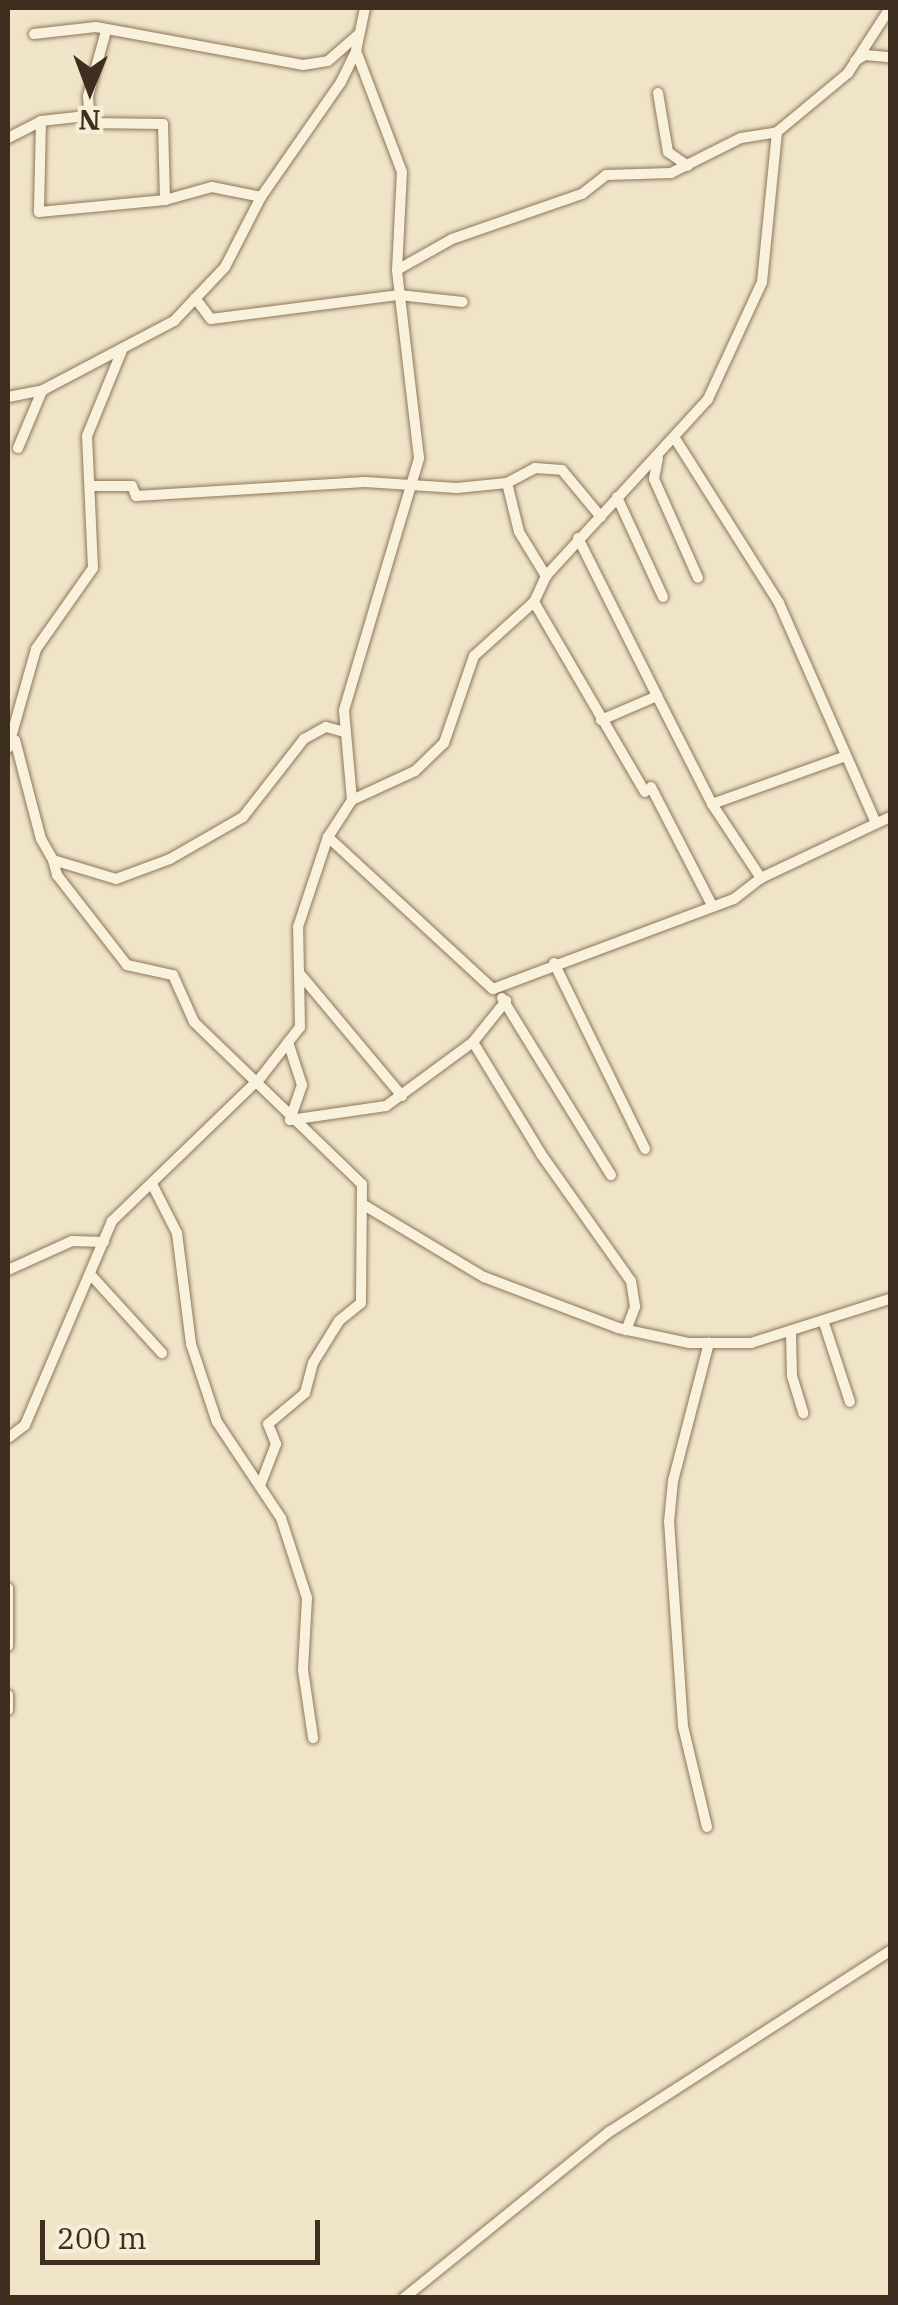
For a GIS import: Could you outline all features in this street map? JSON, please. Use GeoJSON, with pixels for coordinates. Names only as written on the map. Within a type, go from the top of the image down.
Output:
{"type":"FeatureCollection","features":[{"type":"Feature","properties":{"kind":"street"},"geometry":{"type":"LineString","coordinates":[[8,397],[43,390],[123,348],[174,321],[196,298],[224,267],[261,197],[356,51],[365,8]]}},
{"type":"Feature","properties":{"kind":"street"},"geometry":{"type":"LineString","coordinates":[[397,270],[452,238],[582,194],[606,174],[658,176],[688,166],[741,138],[777,132],[834,88],[890,8]]}},
{"type":"Feature","properties":{"kind":"street"},"geometry":{"type":"LineString","coordinates":[[34,34],[60,26],[303,65],[328,62],[360,33]]}},
{"type":"Feature","properties":{"kind":"street"},"geometry":{"type":"LineString","coordinates":[[106,32],[86,116],[90,123],[162,124],[165,200]]}},
{"type":"Feature","properties":{"kind":"street"},"geometry":{"type":"LineString","coordinates":[[352,800],[344,710],[419,458],[397,270],[402,172],[356,51]]}},
{"type":"Feature","properties":{"kind":"street"},"geometry":{"type":"LineString","coordinates":[[854,62],[865,55],[890,57]]}},
{"type":"Feature","properties":{"kind":"street"},"geometry":{"type":"LineString","coordinates":[[658,92],[668,152],[688,166]]}},
{"type":"Feature","properties":{"kind":"street"},"geometry":{"type":"LineString","coordinates":[[8,138],[42,122],[86,116]]}},
{"type":"Feature","properties":{"kind":"street"},"geometry":{"type":"LineString","coordinates":[[42,122],[39,212],[165,200],[212,187],[261,197]]}},
{"type":"Feature","properties":{"kind":"street"},"geometry":{"type":"LineString","coordinates":[[8,1438],[25,1424],[112,1222],[254,1084],[300,1027],[298,927],[328,837],[352,800],[415,771],[444,743],[474,656],[534,602],[546,576],[578,538],[676,440],[708,400],[762,282],[777,132]]}},
{"type":"Feature","properties":{"kind":"street"},"geometry":{"type":"LineString","coordinates":[[196,298],[211,320],[399,295],[464,302]]}},
{"type":"Feature","properties":{"kind":"street"},"geometry":{"type":"LineString","coordinates":[[123,348],[87,436],[93,568],[36,649],[19,699],[11,744],[41,839],[54,860],[57,875],[126,965],[173,974],[194,1022],[290,1120],[362,1184],[364,1205],[356,1245],[361,1303],[339,1321],[322,1349],[306,1393],[268,1424],[276,1444],[261,1483]]}},
{"type":"Feature","properties":{"kind":"street"},"geometry":{"type":"LineString","coordinates":[[18,448],[33,401],[43,390]]}},
{"type":"Feature","properties":{"kind":"street"},"geometry":{"type":"LineString","coordinates":[[676,440],[779,603],[876,823]]}},
{"type":"Feature","properties":{"kind":"street"},"geometry":{"type":"LineString","coordinates":[[658,457],[654,479],[698,578]]}},
{"type":"Feature","properties":{"kind":"street"},"geometry":{"type":"LineString","coordinates":[[90,486],[132,486],[136,496],[365,482],[410,487],[508,484],[535,468],[562,470],[601,517]]}},
{"type":"Feature","properties":{"kind":"street"},"geometry":{"type":"LineString","coordinates":[[508,484],[519,532],[546,576]]}},
{"type":"Feature","properties":{"kind":"street"},"geometry":{"type":"LineString","coordinates":[[617,497],[663,598]]}},
{"type":"Feature","properties":{"kind":"street"},"geometry":{"type":"LineString","coordinates":[[578,538],[712,804],[762,878]]}},
{"type":"Feature","properties":{"kind":"street"},"geometry":{"type":"LineString","coordinates":[[534,602],[601,720],[648,789],[712,906]]}},
{"type":"Feature","properties":{"kind":"street"},"geometry":{"type":"LineString","coordinates":[[601,720],[657,696]]}},
{"type":"Feature","properties":{"kind":"street"},"geometry":{"type":"LineString","coordinates":[[54,860],[116,879],[170,859],[244,817],[304,739],[326,727],[346,732]]}},
{"type":"Feature","properties":{"kind":"street"},"geometry":{"type":"LineString","coordinates":[[712,804],[846,756]]}},
{"type":"Feature","properties":{"kind":"street"},"geometry":{"type":"LineString","coordinates":[[492,990],[554,963],[712,906],[890,817]]}},
{"type":"Feature","properties":{"kind":"street"},"geometry":{"type":"LineString","coordinates":[[328,837],[506,1001],[611,1176]]}},
{"type":"Feature","properties":{"kind":"street"},"geometry":{"type":"LineString","coordinates":[[554,963],[645,1149]]}},
{"type":"Feature","properties":{"kind":"street"},"geometry":{"type":"LineString","coordinates":[[299,973],[402,1096]]}},
{"type":"Feature","properties":{"kind":"street"},"geometry":{"type":"LineString","coordinates":[[290,1120],[386,1106],[474,1042],[506,1001]]}},
{"type":"Feature","properties":{"kind":"street"},"geometry":{"type":"LineString","coordinates":[[288,1042],[302,1085],[290,1120]]}},
{"type":"Feature","properties":{"kind":"street"},"geometry":{"type":"LineString","coordinates":[[474,1042],[542,1154],[632,1281],[635,1308],[626,1330]]}},
{"type":"Feature","properties":{"kind":"street"},"geometry":{"type":"LineString","coordinates":[[152,1184],[177,1232],[192,1344],[217,1422],[281,1518],[307,1598],[303,1670],[313,1738]]}},
{"type":"Feature","properties":{"kind":"street"},"geometry":{"type":"LineString","coordinates":[[364,1205],[484,1277],[626,1330],[709,1343],[751,1343],[890,1299]]}},
{"type":"Feature","properties":{"kind":"street"},"geometry":{"type":"LineString","coordinates":[[8,1270],[72,1241],[104,1242]]}},
{"type":"Feature","properties":{"kind":"street"},"geometry":{"type":"LineString","coordinates":[[90,1274],[162,1353]]}},
{"type":"Feature","properties":{"kind":"street"},"geometry":{"type":"LineString","coordinates":[[824,1323],[850,1402]]}},
{"type":"Feature","properties":{"kind":"street"},"geometry":{"type":"LineString","coordinates":[[791,1333],[792,1376],[803,1412]]}},
{"type":"Feature","properties":{"kind":"street"},"geometry":{"type":"LineString","coordinates":[[707,1827],[683,1726],[670,1522],[673,1482],[709,1343]]}},
{"type":"Feature","properties":{"kind":"street"},"geometry":{"type":"LineString","coordinates":[[8,1588],[8,1646]]}},
{"type":"Feature","properties":{"kind":"street"},"geometry":{"type":"LineString","coordinates":[[8,1696],[8,1710]]}},
{"type":"Feature","properties":{"kind":"street"},"geometry":{"type":"LineString","coordinates":[[404,2298],[609,2132],[890,1951]]}}]}
